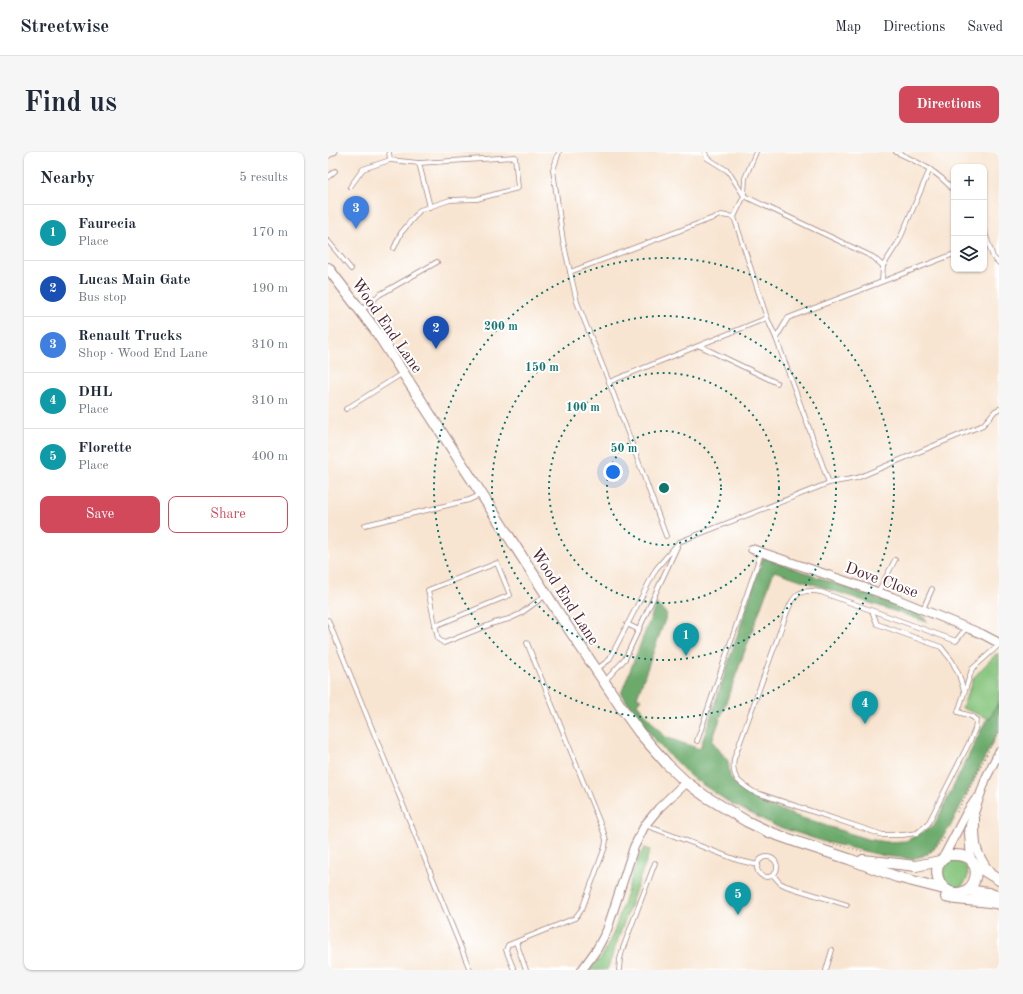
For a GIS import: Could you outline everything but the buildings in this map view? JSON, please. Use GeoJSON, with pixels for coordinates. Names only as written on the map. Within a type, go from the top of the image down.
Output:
{"type":"FeatureCollection","features":[{"type":"Feature","properties":{"kind":"street","name":"Wood End Lane"},"geometry":{"type":"LineString","coordinates":[[329,272],[361,310],[404,372],[547,594],[597,669],[607,679],[639,732],[652,748],[686,782],[705,796],[730,812],[763,829],[800,844],[849,858],[897,877],[944,889]]}},
{"type":"Feature","properties":{"kind":"street","name":"Dove Close"},"geometry":{"type":"LineString","coordinates":[[752,549],[923,609],[967,627],[999,644]]}},
{"type":"Feature","properties":{"kind":"street"},"geometry":{"type":"LineString","coordinates":[[981,792],[967,812],[938,867],[938,879],[944,889],[956,893],[967,890],[973,884],[975,879],[975,870],[972,862],[968,833],[981,792],[999,752]]}},
{"type":"Feature","properties":{"kind":"street"},"geometry":{"type":"LineString","coordinates":[[582,970],[597,950],[607,930],[634,847],[646,826],[659,808],[686,782]]}},
{"type":"Feature","properties":{"kind":"street"},"geometry":{"type":"LineString","coordinates":[[975,811],[976,846],[978,855],[996,878]]}},
{"type":"Feature","properties":{"kind":"street"},"geometry":{"type":"LineString","coordinates":[[942,859],[962,855],[996,878]]}},
{"type":"Feature","properties":{"kind":"street","name":"Wood End Lane"},"geometry":{"type":"LineString","coordinates":[[849,858],[910,866],[942,859]]}},
{"type":"Feature","properties":{"kind":"street"},"geometry":{"type":"LineString","coordinates":[[897,877],[912,886],[958,900],[999,904]]}},
{"type":"Feature","properties":{"kind":"street"},"geometry":{"type":"LineString","coordinates":[[967,890],[988,893],[999,897]]}},
{"type":"Feature","properties":{"kind":"lane"},"geometry":{"type":"LineString","coordinates":[[328,156],[335,152]]}},
{"type":"Feature","properties":{"kind":"lane"},"geometry":{"type":"LineString","coordinates":[[389,152],[390,160]]}},
{"type":"Feature","properties":{"kind":"lane"},"geometry":{"type":"LineString","coordinates":[[559,152],[553,170],[563,241],[578,302],[666,536]]}},
{"type":"Feature","properties":{"kind":"lane"},"geometry":{"type":"LineString","coordinates":[[705,152],[707,158],[728,171],[744,196],[873,257],[883,266]]}},
{"type":"Feature","properties":{"kind":"lane"},"geometry":{"type":"LineString","coordinates":[[756,152],[745,178],[744,196],[734,217],[766,318],[776,338],[829,483]]}},
{"type":"Feature","properties":{"kind":"lane"},"geometry":{"type":"LineString","coordinates":[[896,152],[923,164],[946,182],[951,188]]}},
{"type":"Feature","properties":{"kind":"lane"},"geometry":{"type":"LineString","coordinates":[[350,187],[363,169],[390,160],[419,163],[515,157],[518,188],[476,199],[450,200],[420,210],[401,233],[394,248]]}},
{"type":"Feature","properties":{"kind":"lane"},"geometry":{"type":"LineString","coordinates":[[419,163],[430,207]]}},
{"type":"Feature","properties":{"kind":"lane"},"geometry":{"type":"LineString","coordinates":[[882,281],[883,266],[899,241],[930,169]]}},
{"type":"Feature","properties":{"kind":"lane"},"geometry":{"type":"LineString","coordinates":[[328,177],[335,171]]}},
{"type":"Feature","properties":{"kind":"lane"},"geometry":{"type":"LineString","coordinates":[[570,272],[721,216],[734,217]]}},
{"type":"Feature","properties":{"kind":"lane"},"geometry":{"type":"LineString","coordinates":[[328,241],[351,269]]}},
{"type":"Feature","properties":{"kind":"lane"},"geometry":{"type":"LineString","coordinates":[[987,244],[993,257],[999,263]]}},
{"type":"Feature","properties":{"kind":"lane"},"geometry":{"type":"LineString","coordinates":[[776,338],[788,318],[951,255]]}},
{"type":"Feature","properties":{"kind":"lane"},"geometry":{"type":"LineString","coordinates":[[361,310],[379,295],[437,262]]}},
{"type":"Feature","properties":{"kind":"lane"},"geometry":{"type":"LineString","coordinates":[[609,382],[766,318]]}},
{"type":"Feature","properties":{"kind":"lane"},"geometry":{"type":"LineString","coordinates":[[700,346],[777,383]]}},
{"type":"Feature","properties":{"kind":"lane"},"geometry":{"type":"LineString","coordinates":[[346,409],[404,372]]}},
{"type":"Feature","properties":{"kind":"lane"},"geometry":{"type":"LineString","coordinates":[[597,669],[609,660],[656,569],[679,542],[829,483],[857,478],[982,425],[995,411],[999,409]]}},
{"type":"Feature","properties":{"kind":"lane"},"geometry":{"type":"LineString","coordinates":[[365,525],[469,500],[482,494]]}},
{"type":"Feature","properties":{"kind":"lane"},"geometry":{"type":"LineString","coordinates":[[607,679],[625,659],[679,542]]}},
{"type":"Feature","properties":{"kind":"lane"},"geometry":{"type":"LineString","coordinates":[[697,741],[762,552]]}},
{"type":"Feature","properties":{"kind":"lane"},"geometry":{"type":"LineString","coordinates":[[878,592],[894,560]]}},
{"type":"Feature","properties":{"kind":"lane"},"geometry":{"type":"LineString","coordinates":[[435,626],[510,595],[497,563],[428,590],[435,626],[438,639],[444,643],[494,623],[509,619],[520,614],[547,594]]}},
{"type":"Feature","properties":{"kind":"lane"},"geometry":{"type":"LineString","coordinates":[[923,609],[932,589]]}},
{"type":"Feature","properties":{"kind":"lane"},"geometry":{"type":"LineString","coordinates":[[967,627],[956,641],[821,592],[809,590],[797,594],[786,612],[734,759],[732,767],[738,781],[754,792],[883,835],[917,833],[928,824],[975,728],[976,720],[971,716],[958,712],[972,669],[999,644]]}},
{"type":"Feature","properties":{"kind":"lane"},"geometry":{"type":"LineString","coordinates":[[872,611],[877,624],[941,647],[952,661],[959,674],[964,691]]}},
{"type":"Feature","properties":{"kind":"lane"},"geometry":{"type":"LineString","coordinates":[[328,620],[470,970]]}},
{"type":"Feature","properties":{"kind":"lane"},"geometry":{"type":"LineString","coordinates":[[627,624],[639,630]]}},
{"type":"Feature","properties":{"kind":"lane"},"geometry":{"type":"LineString","coordinates":[[514,970],[506,950],[508,945],[575,918],[579,914],[605,847],[606,840],[527,643]]}},
{"type":"Feature","properties":{"kind":"lane"},"geometry":{"type":"LineString","coordinates":[[646,826],[737,860],[758,865]]}},
{"type":"Feature","properties":{"kind":"lane"},"geometry":{"type":"LineString","coordinates":[[763,858],[772,858],[777,866],[773,875],[764,876],[759,872],[758,865],[763,858]]}},
{"type":"Feature","properties":{"kind":"lane"},"geometry":{"type":"LineString","coordinates":[[619,970],[620,959],[655,863]]}},
{"type":"Feature","properties":{"kind":"lane"},"geometry":{"type":"LineString","coordinates":[[773,875],[780,883],[786,886],[847,905]]}},
{"type":"Feature","properties":{"kind":"lane"},"geometry":{"type":"LineString","coordinates":[[516,942],[526,970]]}},
{"type":"Feature","properties":{"kind":"lane"},"geometry":{"type":"LineString","coordinates":[[826,970],[832,950]]}},
{"type":"Feature","properties":{"kind":"path"},"geometry":{"type":"LineString","coordinates":[[957,813],[999,730]]}},
{"type":"Feature","properties":{"kind":"path"},"geometry":{"type":"LineString","coordinates":[[923,856],[933,850],[945,836]]}},
{"type":"Feature","properties":{"kind":"path"},"geometry":{"type":"LineString","coordinates":[[832,844],[862,851]]}},
{"type":"Feature","properties":{"kind":"green space"},"geometry":{"type":"Polygon","coordinates":[[[763,557],[922,615],[927,622],[774,571],[712,741],[728,761],[730,777],[738,787],[758,801],[793,815],[867,839],[886,842],[906,841],[934,826],[986,720],[990,719],[999,701],[999,730],[950,827],[933,850],[923,856],[911,859],[885,856],[825,842],[776,826],[730,803],[690,776],[657,743],[621,694],[656,604],[667,614],[637,697],[641,699],[637,704],[665,737],[700,749],[763,557]]]}},
{"type":"Feature","properties":{"kind":"green space"},"geometry":{"type":"Polygon","coordinates":[[[996,654],[999,654],[999,701],[990,719],[962,708],[974,677],[996,654]]]}},
{"type":"Feature","properties":{"kind":"green space"},"geometry":{"type":"Polygon","coordinates":[[[644,848],[650,850],[607,970],[589,970],[602,957],[614,932],[636,864],[644,848]]]}},
{"type":"Feature","properties":{"kind":"green space"},"geometry":{"type":"Polygon","coordinates":[[[955,861],[965,864],[968,874],[965,884],[955,887],[945,884],[942,874],[945,864],[955,861]]]}},
{"type":"Feature","properties":{"kind":"place","name":"Renault Trucks"},"geometry":{"type":"Point","coordinates":[356,229]}},
{"type":"Feature","properties":{"kind":"place","name":"Lucas Main Gate"},"geometry":{"type":"Point","coordinates":[436,349]}},
{"type":"Feature","properties":{"kind":"place","name":"Faurecia"},"geometry":{"type":"Point","coordinates":[686,656]}},
{"type":"Feature","properties":{"kind":"place","name":"DHL"},"geometry":{"type":"Point","coordinates":[865,724]}},
{"type":"Feature","properties":{"kind":"place","name":"Florette"},"geometry":{"type":"Point","coordinates":[738,915]}}]}
